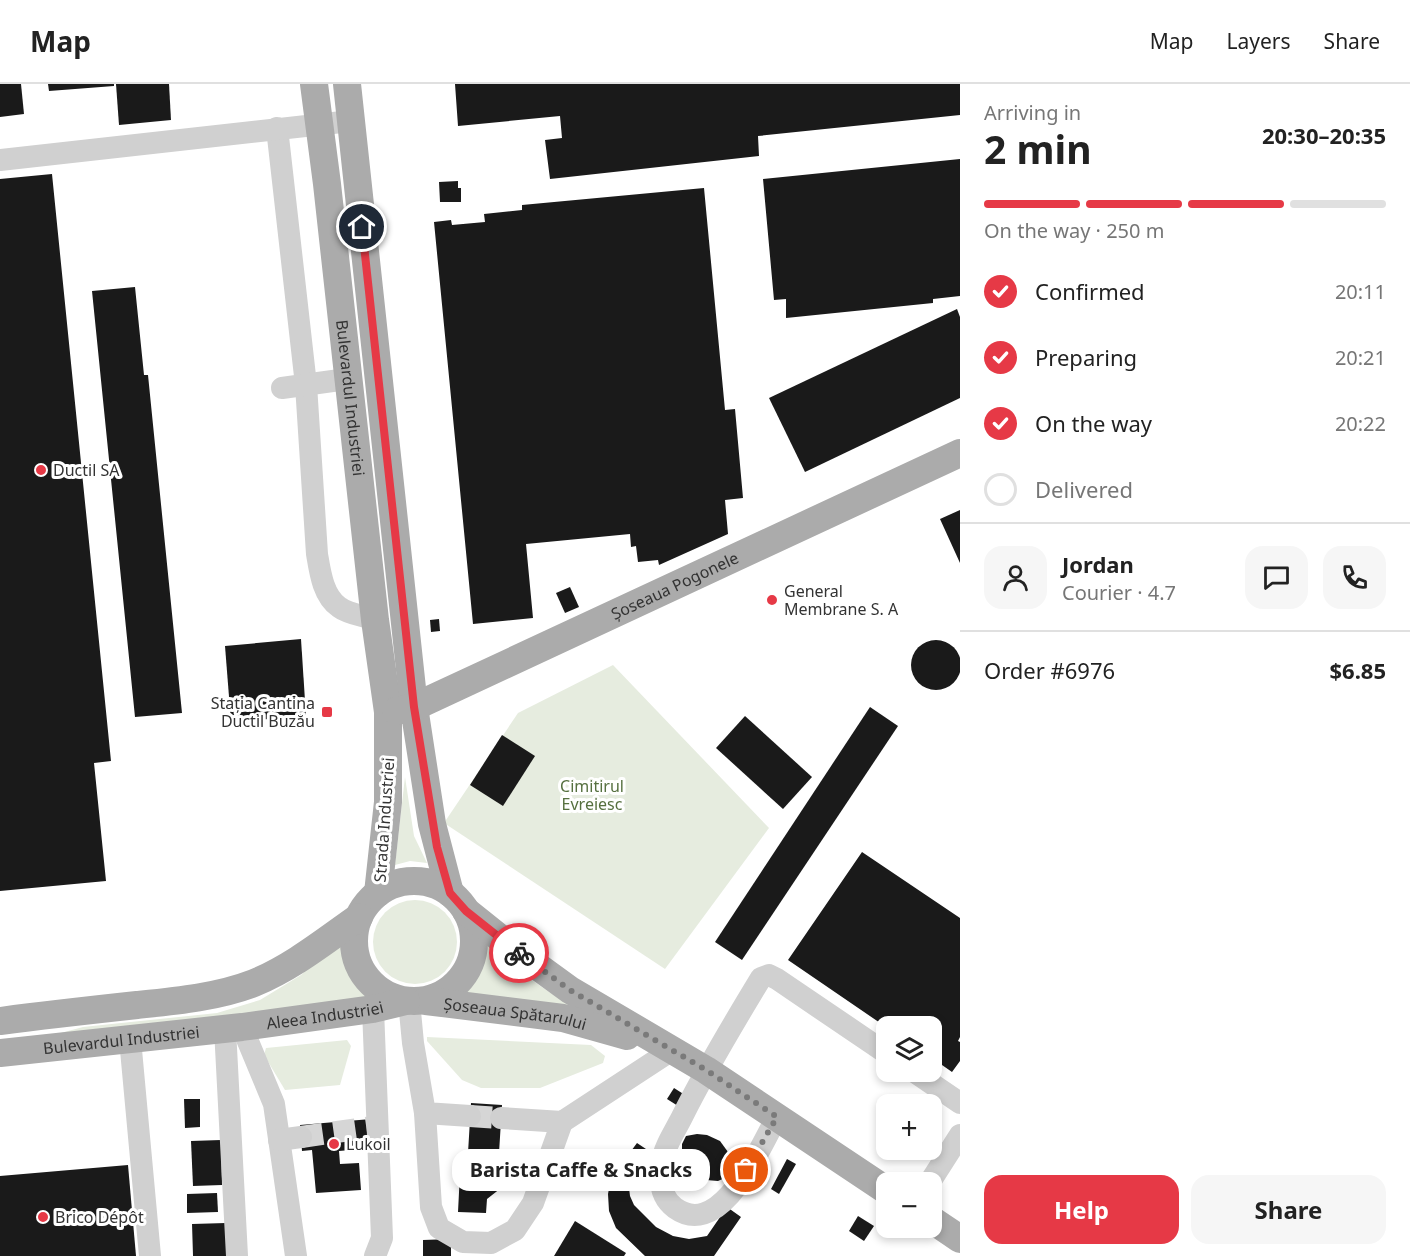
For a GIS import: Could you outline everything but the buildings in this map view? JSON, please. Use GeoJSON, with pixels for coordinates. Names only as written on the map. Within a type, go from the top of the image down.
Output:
{"type":"FeatureCollection","features":[{"type":"Feature","properties":{"kind":"main road","name":"Bulevardul Industriei"},"geometry":{"type":"LineString","coordinates":[[314,84],[375,620],[401,710]]}},
{"type":"Feature","properties":{"kind":"main road","name":"Bulevardul Industriei"},"geometry":{"type":"LineString","coordinates":[[347,84],[401,710]]}},
{"type":"Feature","properties":{"kind":"main road","name":"Șoseaua Pogonele"},"geometry":{"type":"LineString","coordinates":[[401,710],[960,453]]}},
{"type":"Feature","properties":{"kind":"main road","name":"Strada Industriei"},"geometry":{"type":"LineString","coordinates":[[378,893],[401,710]]}},
{"type":"Feature","properties":{"kind":"main road","name":"Strada Industriei"},"geometry":{"type":"LineString","coordinates":[[401,710],[432,824],[458,902]]}},
{"type":"Feature","properties":{"kind":"main road","name":"Șoseaua Spătarului"},"geometry":{"type":"LineString","coordinates":[[672,1050],[563,1018],[391,997],[374,986],[362,972],[356,954],[354,935],[359,916],[367,903],[378,893],[396,884],[414,881],[433,884],[515,950],[570,990],[672,1050],[706,1070],[876,1183]]}},
{"type":"Feature","properties":{"kind":"main road","name":"Șoseaua Spătarului"},"geometry":{"type":"LineString","coordinates":[[414,1001],[444,993],[458,981],[468,966],[474,947],[472,929],[458,902]]}},
{"type":"Feature","properties":{"kind":"main road","name":"Bulevardul Industriei"},"geometry":{"type":"LineString","coordinates":[[0,1021],[169,1002],[221,993],[274,974],[359,916]]}},
{"type":"Feature","properties":{"kind":"main road","name":"Aleea Industriei"},"geometry":{"type":"LineString","coordinates":[[234,1028],[373,1009],[414,1001]]}},
{"type":"Feature","properties":{"kind":"main road","name":"Bulevardul Industriei"},"geometry":{"type":"LineString","coordinates":[[0,1053],[234,1028]]}},
{"type":"Feature","properties":{"kind":"main road"},"geometry":{"type":"LineString","coordinates":[[942,1227],[960,1239]]}},
{"type":"Feature","properties":{"kind":"street"},"geometry":{"type":"LineString","coordinates":[[0,160],[351,121]]}},
{"type":"Feature","properties":{"kind":"street"},"geometry":{"type":"LineString","coordinates":[[277,128],[306,385],[316,554],[321,581],[339,608],[375,620]]}},
{"type":"Feature","properties":{"kind":"street"},"geometry":{"type":"LineString","coordinates":[[282,388],[348,379]]}},
{"type":"Feature","properties":{"kind":"street"},"geometry":{"type":"LineString","coordinates":[[777,1117],[736,1188],[720,1205],[700,1215],[690,1215],[671,1205],[661,1188],[662,1160],[706,1070],[761,978],[769,975],[777,979],[876,1046]]}},
{"type":"Feature","properties":{"kind":"street"},"geometry":{"type":"LineString","coordinates":[[414,1001],[413,1043],[425,1113],[431,1207],[439,1228],[463,1242],[491,1243],[515,1230],[533,1203],[562,1122]]}},
{"type":"Feature","properties":{"kind":"street"},"geometry":{"type":"LineString","coordinates":[[373,1009],[375,1126],[382,1238],[375,1256]]}},
{"type":"Feature","properties":{"kind":"street"},"geometry":{"type":"LineString","coordinates":[[234,1028],[290,1138],[296,1256]]}},
{"type":"Feature","properties":{"kind":"street"},"geometry":{"type":"LineString","coordinates":[[234,1028],[237,1256]]}},
{"type":"Feature","properties":{"kind":"street"},"geometry":{"type":"LineString","coordinates":[[130,1039],[150,1256]]}},
{"type":"Feature","properties":{"kind":"street"},"geometry":{"type":"LineString","coordinates":[[501,1118],[562,1122],[672,1050]]}},
{"type":"Feature","properties":{"kind":"street"},"geometry":{"type":"LineString","coordinates":[[929,1082],[960,1103]]}},
{"type":"Feature","properties":{"kind":"street"},"geometry":{"type":"LineString","coordinates":[[425,1113],[470,1116]]}},
{"type":"Feature","properties":{"kind":"street"},"geometry":{"type":"LineString","coordinates":[[936,1172],[960,1135]]}},
{"type":"Feature","properties":{"kind":"green space","name":"Cimitirul Evreiesc"},"geometry":{"type":"Polygon","coordinates":[[[613,665],[769,828],[665,969],[444,823],[518,713],[613,665]]]}},
{"type":"Feature","properties":{"kind":"green space"},"geometry":{"type":"Polygon","coordinates":[[[405,777],[414,836],[427,863],[410,861],[395,865],[405,777]]]}},
{"type":"Feature","properties":{"kind":"green space"},"geometry":{"type":"Polygon","coordinates":[[[415,900],[431,903],[445,912],[454,926],[457,942],[454,958],[445,972],[431,981],[415,984],[399,981],[385,972],[376,958],[373,942],[376,926],[385,912],[399,903],[415,900]]]}},
{"type":"Feature","properties":{"kind":"green space"},"geometry":{"type":"Polygon","coordinates":[[[348,930],[359,975],[376,997],[31,1041],[83,1027],[217,1013],[260,1000],[301,975],[348,930]]]}},
{"type":"Feature","properties":{"kind":"green space"},"geometry":{"type":"Polygon","coordinates":[[[477,933],[538,984],[579,1008],[451,997],[464,983],[473,968],[477,952],[477,933]]]}},
{"type":"Feature","properties":{"kind":"green space"},"geometry":{"type":"Polygon","coordinates":[[[427,1037],[591,1045],[605,1056],[603,1063],[540,1088],[481,1088],[462,1080],[427,1041],[427,1037]]]}},
{"type":"Feature","properties":{"kind":"green space"},"geometry":{"type":"Polygon","coordinates":[[[347,1040],[351,1046],[340,1085],[285,1090],[264,1055],[266,1048],[347,1040]]]}},
{"type":"Feature","properties":{"kind":"tunnel"},"geometry":{"type":"LineString","coordinates":[[470,1116],[501,1118]]}},
{"type":"Feature","properties":{"kind":"tunnel"},"geometry":{"type":"LineString","coordinates":[[301,1137],[372,1127]]}},
{"type":"Feature","properties":{"kind":"way so far"},"geometry":{"type":"LineString","coordinates":[[519,953],[570,990],[706,1070],[777,1117],[746,1170]]}},
{"type":"Feature","properties":{"kind":"place","name":"Ductil SA"},"geometry":{"type":"Point","coordinates":[41,470]}},
{"type":"Feature","properties":{"kind":"place","name":"General Membrane S. A"},"geometry":{"type":"Point","coordinates":[772,600]}},
{"type":"Feature","properties":{"kind":"place","name":"Stația Cantina Ductil Buzău"},"geometry":{"type":"Point","coordinates":[327,712]}},
{"type":"Feature","properties":{"kind":"place","name":"Lukoil"},"geometry":{"type":"Point","coordinates":[334,1144]}},
{"type":"Feature","properties":{"kind":"place","name":"Barista Caffe & Snacks"},"geometry":{"type":"Point","coordinates":[746,1170]}},
{"type":"Feature","properties":{"kind":"place","name":"Brico Dépôt"},"geometry":{"type":"Point","coordinates":[43,1217]}},
{"type":"Feature","properties":{"kind":"route"},"geometry":{"type":"LineString","coordinates":[[362,227],[414,707],[432,824],[450,893],[466,911],[519,953]]}}]}
